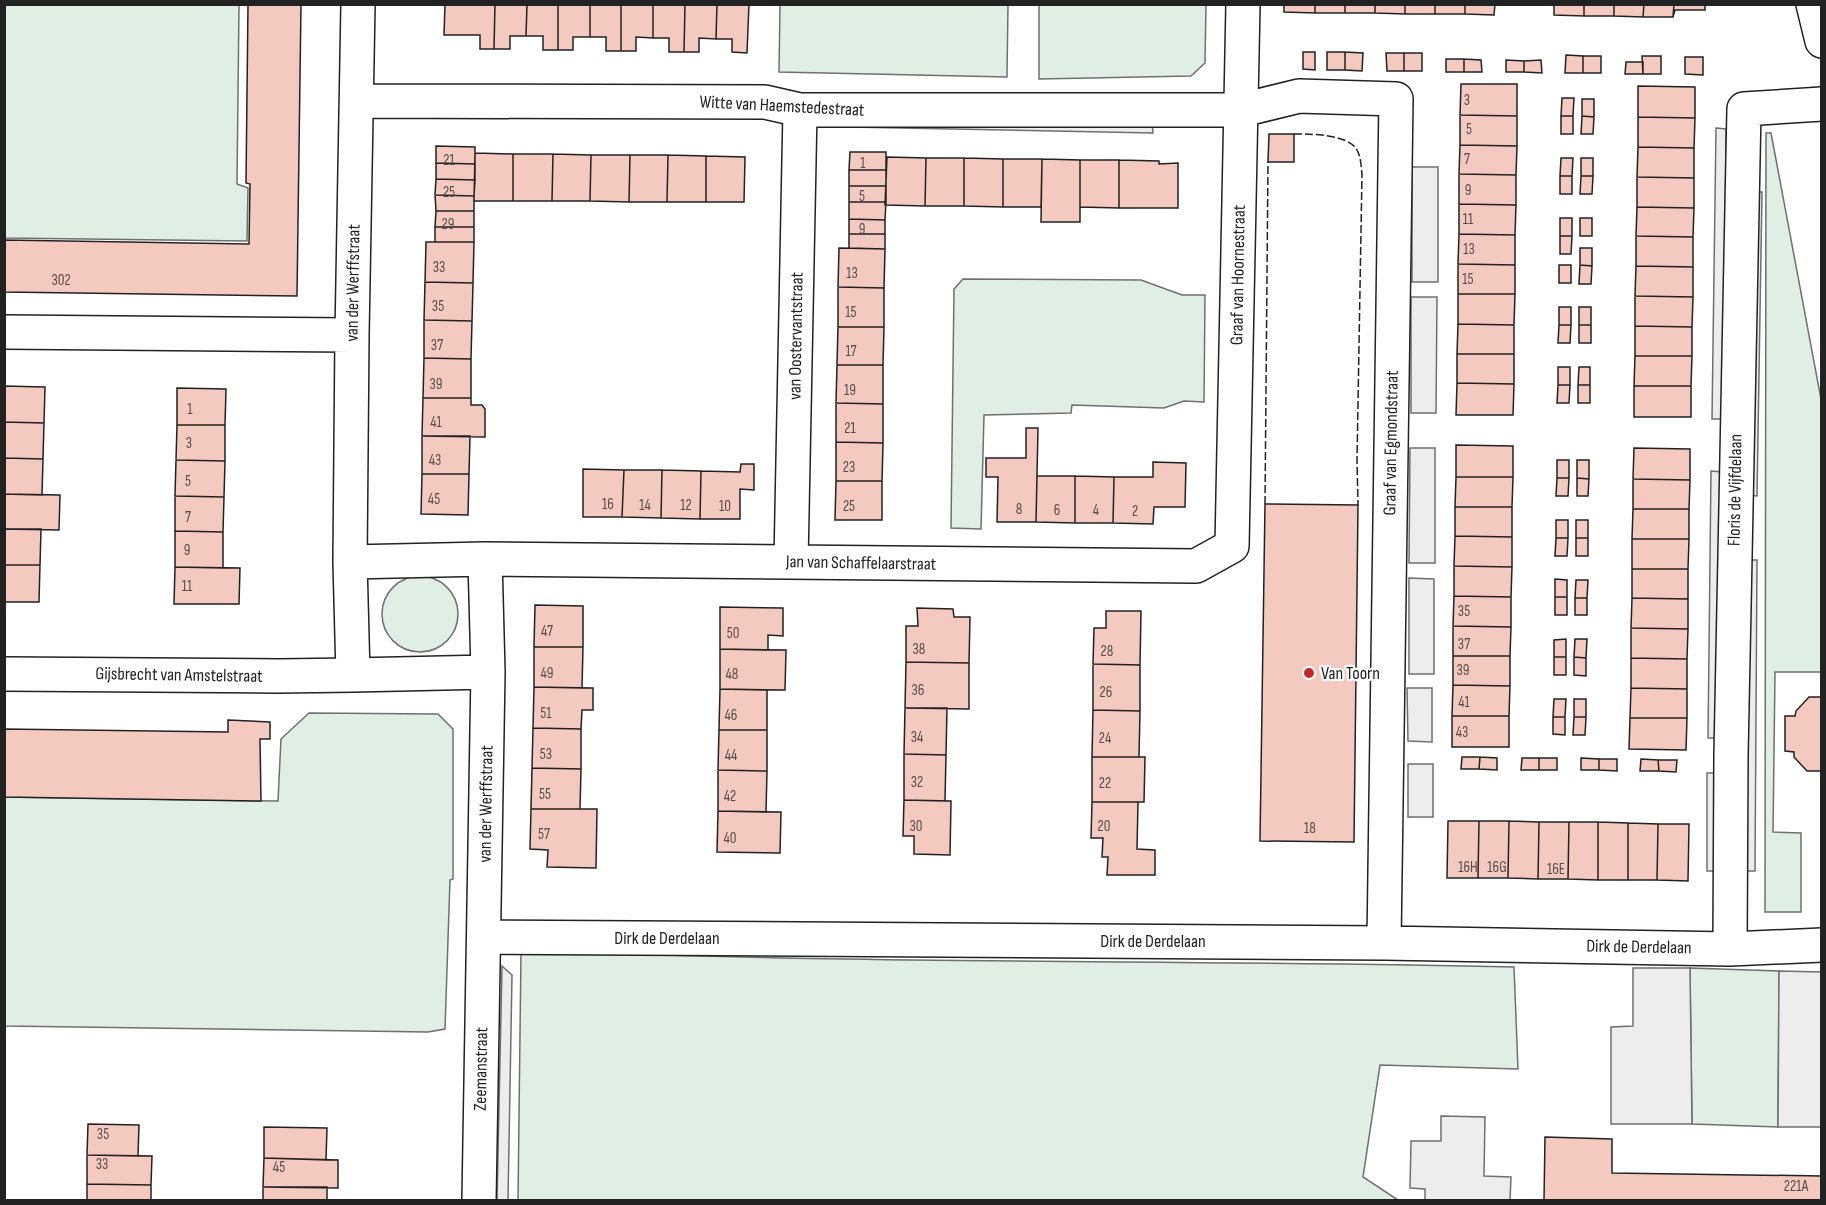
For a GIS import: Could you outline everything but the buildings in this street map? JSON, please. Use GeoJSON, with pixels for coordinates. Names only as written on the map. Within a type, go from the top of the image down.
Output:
{"type":"FeatureCollection","features":[{"type":"Feature","properties":{"kind":"street","name":"van der Werffstraat"},"geometry":{"type":"LineString","coordinates":[[353,675],[350,562],[358,4]]}},
{"type":"Feature","properties":{"kind":"street","name":"Graaf van Hoornestraat"},"geometry":{"type":"LineString","coordinates":[[1232,546],[1243,4]]}},
{"type":"Feature","properties":{"kind":"street"},"geometry":{"type":"LineString","coordinates":[[1813,4],[1821,41]]}},
{"type":"Feature","properties":{"kind":"street","name":"Graaf van Egmondstraat"},"geometry":{"type":"LineString","coordinates":[[1242,110],[1299,96],[1396,99],[1384,943]]}},
{"type":"Feature","properties":{"kind":"street","name":"Witte van Haemstedestraat"},"geometry":{"type":"LineString","coordinates":[[357,102],[765,102],[800,110],[1242,110]]}},
{"type":"Feature","properties":{"kind":"street","name":"Floris de Vijfdelaan"},"geometry":{"type":"LineString","coordinates":[[1730,949],[1731,732],[1744,109],[1821,104]]}},
{"type":"Feature","properties":{"kind":"street","name":"van Oostervantstraat"},"geometry":{"type":"LineString","coordinates":[[791,562],[800,110]]}},
{"type":"Feature","properties":{"kind":"street"},"geometry":{"type":"LineString","coordinates":[[4,332],[352,335]]}},
{"type":"Feature","properties":{"kind":"street","name":"Jan van Schaffelaarstraat"},"geometry":{"type":"LineString","coordinates":[[485,559],[1196,566],[1232,546]]}},
{"type":"Feature","properties":{"kind":"street","name":"van der Werffstraat"},"geometry":{"type":"LineString","coordinates":[[484,937],[488,672],[485,559]]}},
{"type":"Feature","properties":{"kind":"street"},"geometry":{"type":"LineString","coordinates":[[350,562],[485,559]]}},
{"type":"Feature","properties":{"kind":"street"},"geometry":{"type":"LineString","coordinates":[[353,675],[488,672]]}},
{"type":"Feature","properties":{"kind":"street","name":"Gijsbrecht van Amstelstraat"},"geometry":{"type":"LineString","coordinates":[[4,674],[353,675]]}},
{"type":"Feature","properties":{"kind":"street","name":"Dirk de Derdelaan"},"geometry":{"type":"LineString","coordinates":[[484,937],[1384,943],[1730,949],[1821,945]]}},
{"type":"Feature","properties":{"kind":"street","name":"Zeemanstraat"},"geometry":{"type":"LineString","coordinates":[[479,1200],[484,937]]}},
{"type":"Feature","properties":{"kind":"green space"},"geometry":{"type":"Polygon","coordinates":[[[5,4],[239,5],[237,184],[248,188],[247,241],[5,238],[5,4]]]}},
{"type":"Feature","properties":{"kind":"green space"},"geometry":{"type":"Polygon","coordinates":[[[780,5],[1008,5],[1007,77],[779,72],[780,5]]]}},
{"type":"Feature","properties":{"kind":"green space"},"geometry":{"type":"Polygon","coordinates":[[[1039,5],[1206,5],[1205,63],[1191,76],[1039,79],[1039,5]]]}},
{"type":"Feature","properties":{"kind":"green space"},"geometry":{"type":"Polygon","coordinates":[[[1766,133],[1771,133],[1821,399],[1821,672],[1775,672],[1773,832],[1801,833],[1801,912],[1765,912],[1766,133]]]}},
{"type":"Feature","properties":{"kind":"green space"},"geometry":{"type":"Polygon","coordinates":[[[963,279],[1141,280],[1182,295],[1205,295],[1204,402],[1184,401],[1164,408],[1072,405],[1071,413],[984,415],[981,529],[951,528],[954,289],[963,279]]]}},
{"type":"Feature","properties":{"kind":"green space"},"geometry":{"type":"Polygon","coordinates":[[[420,576],[434,579],[447,587],[455,600],[458,614],[455,628],[447,641],[434,649],[420,652],[406,649],[393,641],[385,628],[382,614],[385,600],[393,587],[406,579],[420,576]]]}},
{"type":"Feature","properties":{"kind":"green space"},"geometry":{"type":"Polygon","coordinates":[[[309,713],[438,714],[453,729],[453,879],[450,880],[445,1029],[428,1032],[5,1026],[5,797],[278,801],[281,739],[309,713]]]}},
{"type":"Feature","properties":{"kind":"green space"},"geometry":{"type":"Polygon","coordinates":[[[531,950],[777,958],[1514,967],[1518,1069],[1380,1065],[1363,1177],[1398,1200],[518,1200],[521,952],[531,950]]]}},
{"type":"Feature","properties":{"kind":"green space"},"geometry":{"type":"Polygon","coordinates":[[[1690,968],[1779,971],[1778,1127],[1692,1124],[1690,968]]]}},
{"type":"Feature","properties":{"kind":"shaded area"},"geometry":{"type":"Polygon","coordinates":[[[848,116],[1152,122],[1153,133],[848,127],[848,116]]]}},
{"type":"Feature","properties":{"kind":"shaded area"},"geometry":{"type":"Polygon","coordinates":[[[1716,128],[1726,129],[1724,419],[1712,419],[1716,128]]]}},
{"type":"Feature","properties":{"kind":"shaded area"},"geometry":{"type":"Polygon","coordinates":[[[1412,167],[1438,167],[1438,282],[1412,282],[1412,167]]]}},
{"type":"Feature","properties":{"kind":"shaded area"},"geometry":{"type":"Polygon","coordinates":[[[1752,192],[1762,192],[1757,496],[1747,495],[1752,192]]]}},
{"type":"Feature","properties":{"kind":"shaded area"},"geometry":{"type":"Polygon","coordinates":[[[1411,297],[1437,297],[1436,413],[1411,413],[1411,297]]]}},
{"type":"Feature","properties":{"kind":"shaded area"},"geometry":{"type":"Polygon","coordinates":[[[1410,448],[1435,448],[1435,563],[1409,563],[1410,448]]]}},
{"type":"Feature","properties":{"kind":"shaded area"},"geometry":{"type":"Polygon","coordinates":[[[1711,471],[1722,472],[1719,738],[1708,738],[1711,471]]]}},
{"type":"Feature","properties":{"kind":"shaded area"},"geometry":{"type":"Polygon","coordinates":[[[1745,560],[1757,560],[1755,871],[1743,871],[1745,560]]]}},
{"type":"Feature","properties":{"kind":"shaded area"},"geometry":{"type":"Polygon","coordinates":[[[1409,578],[1434,579],[1434,674],[1409,674],[1409,578]]]}},
{"type":"Feature","properties":{"kind":"shaded area"},"geometry":{"type":"Polygon","coordinates":[[[1407,688],[1432,688],[1432,742],[1408,741],[1407,688]]]}},
{"type":"Feature","properties":{"kind":"shaded area"},"geometry":{"type":"Polygon","coordinates":[[[1408,764],[1433,764],[1433,817],[1408,817],[1408,764]]]}},
{"type":"Feature","properties":{"kind":"shaded area"},"geometry":{"type":"Polygon","coordinates":[[[1707,773],[1719,773],[1719,871],[1707,871],[1707,773]]]}},
{"type":"Feature","properties":{"kind":"shaded area"},"geometry":{"type":"Polygon","coordinates":[[[502,966],[512,975],[508,1200],[497,1200],[502,966]]]}},
{"type":"Feature","properties":{"kind":"shaded area"},"geometry":{"type":"Polygon","coordinates":[[[1633,968],[1690,968],[1692,1124],[1611,1124],[1611,1027],[1633,1026],[1633,968]]]}},
{"type":"Feature","properties":{"kind":"shaded area"},"geometry":{"type":"Polygon","coordinates":[[[1779,971],[1821,972],[1821,1127],[1778,1127],[1779,971]]]}},
{"type":"Feature","properties":{"kind":"shaded area"},"geometry":{"type":"Polygon","coordinates":[[[1441,1116],[1485,1117],[1484,1176],[1511,1177],[1510,1200],[1425,1200],[1425,1189],[1410,1188],[1411,1141],[1441,1141],[1441,1116]]]}},
{"type":"Feature","properties":{"kind":"fence"},"geometry":{"type":"LineString","coordinates":[[1294,134],[1328,136],[1346,141],[1357,150],[1361,162],[1358,505]]}},
{"type":"Feature","properties":{"kind":"fence"},"geometry":{"type":"LineString","coordinates":[[1265,504],[1268,162]]}},
{"type":"Feature","properties":{"kind":"place","name":"Van Toorn"},"geometry":{"type":"Point","coordinates":[1309,673]}}]}
